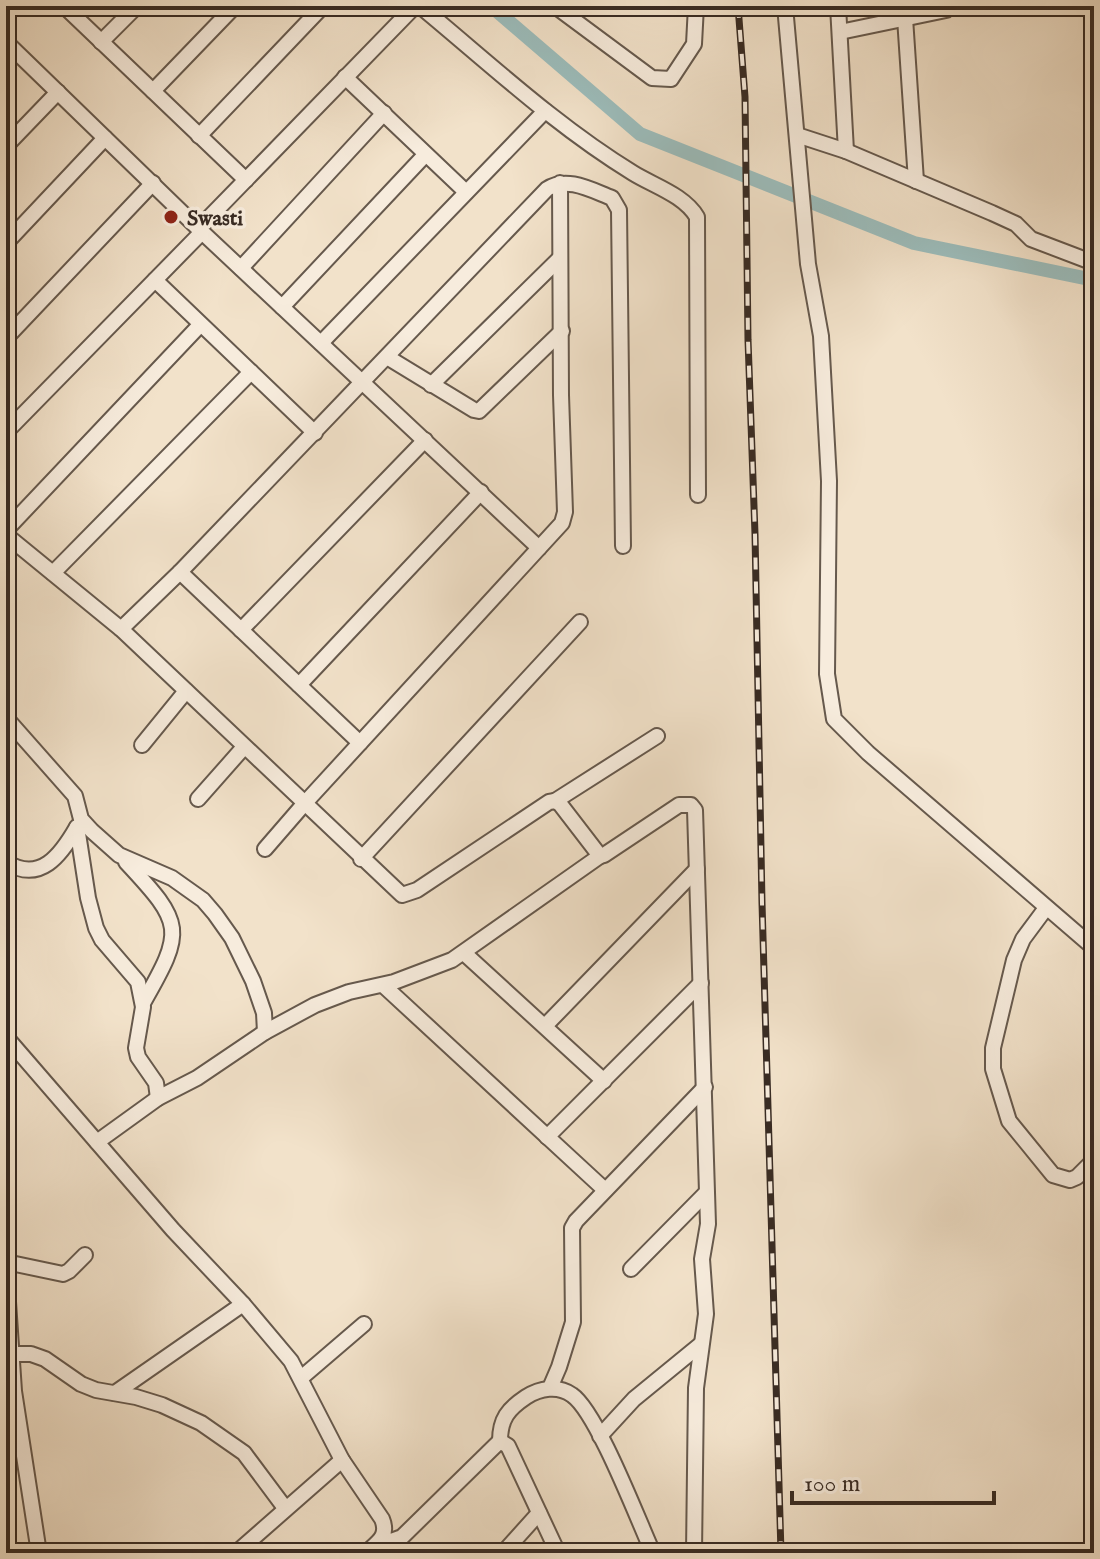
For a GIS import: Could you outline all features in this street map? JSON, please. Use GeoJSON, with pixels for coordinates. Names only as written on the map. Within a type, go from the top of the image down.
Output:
{"type":"FeatureCollection","features":[{"type":"Feature","properties":{"kind":"street"},"geometry":{"type":"LineString","coordinates":[[64,6],[246,180]]}},
{"type":"Feature","properties":{"kind":"street"},"geometry":{"type":"LineString","coordinates":[[101,42],[137,6]]}},
{"type":"Feature","properties":{"kind":"street"},"geometry":{"type":"LineString","coordinates":[[153,91],[235,6]]}},
{"type":"Feature","properties":{"kind":"street"},"geometry":{"type":"LineString","coordinates":[[199,136],[323,6]]}},
{"type":"Feature","properties":{"kind":"street"},"geometry":{"type":"LineString","coordinates":[[6,432],[155,280],[345,77],[417,6],[606,157],[685,202],[697,217],[698,495]]}},
{"type":"Feature","properties":{"kind":"street"},"geometry":{"type":"LineString","coordinates":[[555,6],[652,78],[671,79],[694,44],[696,6]]}},
{"type":"Feature","properties":{"kind":"street"},"geometry":{"type":"LineString","coordinates":[[785,6],[808,264],[821,336],[829,481],[827,674],[834,719],[868,753],[1094,948]]}},
{"type":"Feature","properties":{"kind":"street"},"geometry":{"type":"LineString","coordinates":[[838,6],[846,151]]}},
{"type":"Feature","properties":{"kind":"street"},"geometry":{"type":"LineString","coordinates":[[840,32],[946,10]]}},
{"type":"Feature","properties":{"kind":"street"},"geometry":{"type":"LineString","coordinates":[[905,18],[916,181]]}},
{"type":"Feature","properties":{"kind":"street"},"geometry":{"type":"LineString","coordinates":[[6,42],[200,230],[539,548]]}},
{"type":"Feature","properties":{"kind":"street"},"geometry":{"type":"LineString","coordinates":[[345,77],[466,192]]}},
{"type":"Feature","properties":{"kind":"street"},"geometry":{"type":"LineString","coordinates":[[6,146],[58,92]]}},
{"type":"Feature","properties":{"kind":"street"},"geometry":{"type":"LineString","coordinates":[[321,343],[545,111]]}},
{"type":"Feature","properties":{"kind":"street"},"geometry":{"type":"LineString","coordinates":[[241,268],[384,113]]}},
{"type":"Feature","properties":{"kind":"street"},"geometry":{"type":"LineString","coordinates":[[797,135],[846,151],[1016,224],[1031,239],[1094,263]]}},
{"type":"Feature","properties":{"kind":"street"},"geometry":{"type":"LineString","coordinates":[[6,243],[105,138]]}},
{"type":"Feature","properties":{"kind":"street"},"geometry":{"type":"LineString","coordinates":[[282,307],[425,155]]}},
{"type":"Feature","properties":{"kind":"street"},"geometry":{"type":"LineString","coordinates":[[6,338],[153,183]]}},
{"type":"Feature","properties":{"kind":"street"},"geometry":{"type":"LineString","coordinates":[[265,849],[562,523],[565,512],[560,183]]}},
{"type":"Feature","properties":{"kind":"street"},"geometry":{"type":"LineString","coordinates":[[121,629],[315,433],[547,189],[560,183],[612,198],[619,210],[623,546]]}},
{"type":"Feature","properties":{"kind":"street"},"geometry":{"type":"LineString","coordinates":[[431,385],[560,258]]}},
{"type":"Feature","properties":{"kind":"street"},"geometry":{"type":"LineString","coordinates":[[155,280],[315,433]]}},
{"type":"Feature","properties":{"kind":"street"},"geometry":{"type":"LineString","coordinates":[[200,325],[6,532],[121,629],[393,889],[408,895],[549,802],[657,736]]}},
{"type":"Feature","properties":{"kind":"street"},"geometry":{"type":"LineString","coordinates":[[387,357],[479,411],[562,331]]}},
{"type":"Feature","properties":{"kind":"street"},"geometry":{"type":"LineString","coordinates":[[53,573],[251,372]]}},
{"type":"Feature","properties":{"kind":"street"},"geometry":{"type":"LineString","coordinates":[[241,630],[425,440]]}},
{"type":"Feature","properties":{"kind":"street"},"geometry":{"type":"LineString","coordinates":[[299,685],[481,492]]}},
{"type":"Feature","properties":{"kind":"street"},"geometry":{"type":"LineString","coordinates":[[180,572],[360,743]]}},
{"type":"Feature","properties":{"kind":"street"},"geometry":{"type":"LineString","coordinates":[[361,859],[580,622]]}},
{"type":"Feature","properties":{"kind":"street"},"geometry":{"type":"LineString","coordinates":[[142,745],[186,691]]}},
{"type":"Feature","properties":{"kind":"street"},"geometry":{"type":"LineString","coordinates":[[6,718],[75,796],[88,898],[96,928],[102,940],[136,977],[143,1003]]}},
{"type":"Feature","properties":{"kind":"street"},"geometry":{"type":"LineString","coordinates":[[198,799],[244,747]]}},
{"type":"Feature","properties":{"kind":"street"},"geometry":{"type":"LineString","coordinates":[[555,801],[600,856]]}},
{"type":"Feature","properties":{"kind":"street"},"geometry":{"type":"LineString","coordinates":[[97,1142],[158,1098],[197,1078],[265,1032],[315,1005],[349,992],[420,974],[464,953],[600,856],[686,803],[695,810],[708,1224],[702,1259],[706,1314],[696,1388],[694,1553]]}},
{"type":"Feature","properties":{"kind":"street"},"geometry":{"type":"LineString","coordinates":[[79,823],[119,855],[163,906],[173,931],[165,965],[143,1003],[136,1048],[138,1057],[156,1083],[158,1098]]}},
{"type":"Feature","properties":{"kind":"street"},"geometry":{"type":"LineString","coordinates":[[6,862],[19,871],[32,872],[43,867],[58,855],[79,823]]}},
{"type":"Feature","properties":{"kind":"street"},"geometry":{"type":"LineString","coordinates":[[119,855],[172,878],[203,900],[215,914],[232,938],[253,981],[264,1013],[265,1032]]}},
{"type":"Feature","properties":{"kind":"street"},"geometry":{"type":"LineString","coordinates":[[545,1026],[697,869]]}},
{"type":"Feature","properties":{"kind":"street"},"geometry":{"type":"LineString","coordinates":[[1046,908],[1023,939],[1014,960],[993,1048],[993,1069],[1009,1121],[1053,1175],[1070,1180],[1094,1160]]}},
{"type":"Feature","properties":{"kind":"street"},"geometry":{"type":"LineString","coordinates":[[464,953],[604,1081]]}},
{"type":"Feature","properties":{"kind":"street"},"geometry":{"type":"LineString","coordinates":[[547,1137],[701,983]]}},
{"type":"Feature","properties":{"kind":"street"},"geometry":{"type":"LineString","coordinates":[[383,985],[605,1190]]}},
{"type":"Feature","properties":{"kind":"street"},"geometry":{"type":"LineString","coordinates":[[6,1037],[291,1361],[342,1460],[382,1519],[385,1527],[382,1539],[366,1553]]}},
{"type":"Feature","properties":{"kind":"street"},"geometry":{"type":"LineString","coordinates":[[550,1388],[573,1322],[572,1228],[705,1087]]}},
{"type":"Feature","properties":{"kind":"street"},"geometry":{"type":"LineString","coordinates":[[631,1269],[706,1193]]}},
{"type":"Feature","properties":{"kind":"street"},"geometry":{"type":"LineString","coordinates":[[6,1262],[63,1274],[85,1255]]}},
{"type":"Feature","properties":{"kind":"street"},"geometry":{"type":"LineString","coordinates":[[6,1272],[9,1354],[39,1553]]}},
{"type":"Feature","properties":{"kind":"street"},"geometry":{"type":"LineString","coordinates":[[115,1393],[243,1304]]}},
{"type":"Feature","properties":{"kind":"street"},"geometry":{"type":"LineString","coordinates":[[301,1378],[364,1324]]}},
{"type":"Feature","properties":{"kind":"street"},"geometry":{"type":"LineString","coordinates":[[600,1436],[634,1399],[700,1345]]}},
{"type":"Feature","properties":{"kind":"street"},"geometry":{"type":"LineString","coordinates":[[9,1354],[31,1354],[45,1359],[81,1384],[162,1405],[229,1440],[244,1453],[285,1508]]}},
{"type":"Feature","properties":{"kind":"street"},"geometry":{"type":"LineString","coordinates":[[382,1539],[391,1541],[402,1537],[500,1441],[500,1426],[512,1406],[532,1393],[550,1388],[571,1394],[584,1406],[653,1553]]}},
{"type":"Feature","properties":{"kind":"street"},"geometry":{"type":"LineString","coordinates":[[500,1441],[508,1446],[558,1553]]}},
{"type":"Feature","properties":{"kind":"street"},"geometry":{"type":"LineString","coordinates":[[236,1553],[342,1460]]}},
{"type":"Feature","properties":{"kind":"street"},"geometry":{"type":"LineString","coordinates":[[503,1553],[539,1513]]}},
{"type":"Feature","properties":{"kind":"waterway"},"geometry":{"type":"LineString","coordinates":[[491,6],[640,134],[914,243],[1094,280]]}},
{"type":"Feature","properties":{"kind":"railway"},"geometry":{"type":"LineString","coordinates":[[738,6],[745,97],[748,340],[781,1553]]}},
{"type":"Feature","properties":{"kind":"place","name":"Swasti"},"geometry":{"type":"Point","coordinates":[171,217]}}]}
